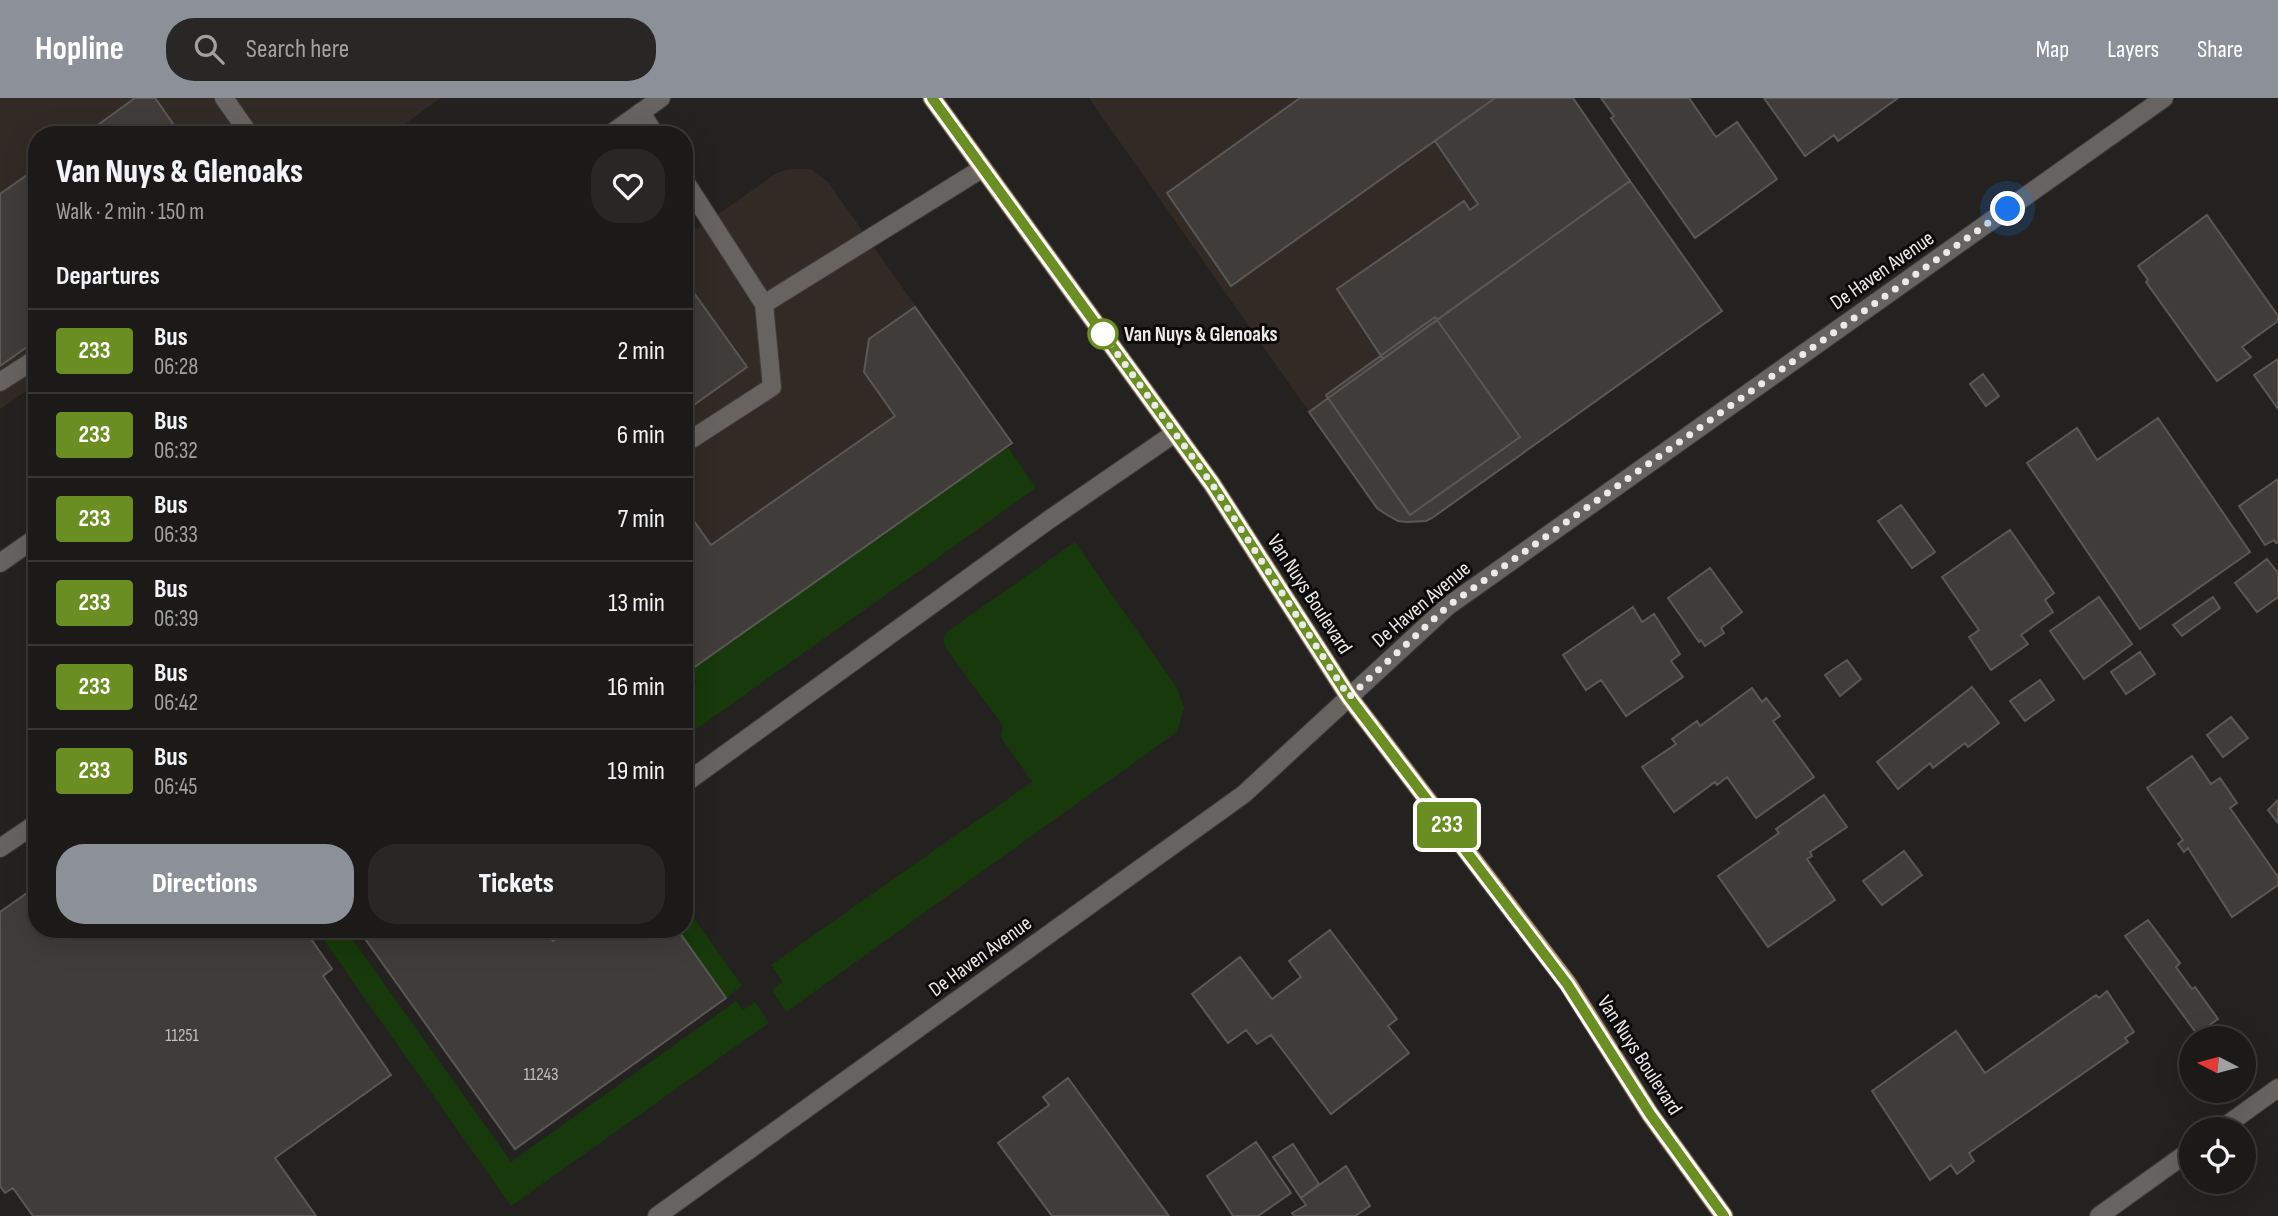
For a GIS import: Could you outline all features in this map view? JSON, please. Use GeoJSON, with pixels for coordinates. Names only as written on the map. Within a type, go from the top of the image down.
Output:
{"type":"FeatureCollection","features":[{"type":"Feature","properties":{"kind":"main road","name":"Van Nuys Boulevard"},"geometry":{"type":"LineString","coordinates":[[932,98],[1212,484],[1349,697],[1567,984],[1650,1114],[1724,1216]]}},
{"type":"Feature","properties":{"kind":"street"},"geometry":{"type":"LineString","coordinates":[[224,98],[244,126]]}},
{"type":"Feature","properties":{"kind":"street"},"geometry":{"type":"LineString","coordinates":[[622,126],[661,98]]}},
{"type":"Feature","properties":{"kind":"street","name":"De Haven Avenue"},"geometry":{"type":"LineString","coordinates":[[657,1216],[1244,794],[1448,606],[2164,98]]}},
{"type":"Feature","properties":{"kind":"street"},"geometry":{"type":"LineString","coordinates":[[641,112],[650,126]]}},
{"type":"Feature","properties":{"kind":"street"},"geometry":{"type":"LineString","coordinates":[[764,304],[983,168]]}},
{"type":"Feature","properties":{"kind":"street"},"geometry":{"type":"LineString","coordinates":[[693,194],[764,304],[772,387],[693,438]]}},
{"type":"Feature","properties":{"kind":"street"},"geometry":{"type":"LineString","coordinates":[[0,382],[28,364]]}},
{"type":"Feature","properties":{"kind":"street"},"geometry":{"type":"LineString","coordinates":[[693,777],[1050,519],[1175,433]]}},
{"type":"Feature","properties":{"kind":"street"},"geometry":{"type":"LineString","coordinates":[[0,563],[28,543]]}},
{"type":"Feature","properties":{"kind":"street"},"geometry":{"type":"LineString","coordinates":[[0,848],[28,829]]}},
{"type":"Feature","properties":{"kind":"street"},"geometry":{"type":"LineString","coordinates":[[2238,1117],[2278,1088]]}},
{"type":"Feature","properties":{"kind":"street"},"geometry":{"type":"LineString","coordinates":[[2099,1216],[2179,1159]]}},
{"type":"Feature","properties":{"kind":"shaded area"},"geometry":{"type":"Polygon","coordinates":[[[0,98],[440,98],[403,126],[28,126],[28,390],[0,409],[0,98]]]}},
{"type":"Feature","properties":{"kind":"shaded area"},"geometry":{"type":"Polygon","coordinates":[[[1089,98],[1573,98],[1630,181],[1309,412],[1089,98]]]}},
{"type":"Feature","properties":{"kind":"shaded area"},"geometry":{"type":"Polygon","coordinates":[[[811,169],[828,182],[1012,443],[693,668],[693,232],[781,171],[811,169]]]}},
{"type":"Feature","properties":{"kind":"green space"},"geometry":{"type":"Polygon","coordinates":[[[1008,447],[1036,488],[693,729],[693,686],[697,683],[693,677],[693,668],[1008,447]]]}},
{"type":"Feature","properties":{"kind":"green space"},"geometry":{"type":"Polygon","coordinates":[[[1075,542],[1177,688],[1184,708],[1177,732],[786,1012],[772,990],[783,982],[771,965],[1032,782],[1001,737],[1003,726],[945,647],[943,639],[948,631],[1075,542]]]}},
{"type":"Feature","properties":{"kind":"green space"},"geometry":{"type":"Polygon","coordinates":[[[693,917],[742,986],[726,998],[683,938],[693,938],[693,917]]]}},
{"type":"Feature","properties":{"kind":"green space"},"geometry":{"type":"Polygon","coordinates":[[[322,938],[351,938],[511,1162],[736,1001],[743,1010],[755,1002],[769,1023],[511,1206],[322,938]]]}},
{"type":"Feature","properties":{"kind":"building"},"geometry":{"type":"Polygon","coordinates":[[[135,98],[155,98],[175,126],[96,126],[135,98]]]}},
{"type":"Feature","properties":{"kind":"building"},"geometry":{"type":"Polygon","coordinates":[[[1300,98],[1495,98],[1231,286],[1167,193],[1300,98]]]}},
{"type":"Feature","properties":{"kind":"building"},"geometry":{"type":"Polygon","coordinates":[[[1495,98],[1573,98],[1630,181],[1383,359],[1337,289],[1464,201],[1470,210],[1478,204],[1435,141],[1495,98]]]}},
{"type":"Feature","properties":{"kind":"building"},"geometry":{"type":"Polygon","coordinates":[[[1601,98],[1689,98],[1716,137],[1737,122],[1777,179],[1695,238],[1611,118],[1614,116],[1601,98]]]}},
{"type":"Feature","properties":{"kind":"building"},"geometry":{"type":"Polygon","coordinates":[[[1764,98],[1898,98],[1838,141],[1834,135],[1805,156],[1764,98]]]}},
{"type":"Feature","properties":{"kind":"building"},"geometry":{"type":"Polygon","coordinates":[[[28,174],[28,346],[0,366],[0,194],[28,174]]]}},
{"type":"Feature","properties":{"kind":"building"},"geometry":{"type":"Polygon","coordinates":[[[1630,181],[1722,311],[1432,518],[1426,521],[1398,521],[1377,508],[1309,412],[1630,181]]]}},
{"type":"Feature","properties":{"kind":"building"},"geometry":{"type":"Polygon","coordinates":[[[2207,215],[2278,316],[2278,321],[2242,347],[2251,357],[2217,381],[2146,282],[2148,280],[2138,266],[2207,215]]]}},
{"type":"Feature","properties":{"kind":"building"},"geometry":{"type":"Polygon","coordinates":[[[693,292],[747,367],[693,406],[693,292]]]}},
{"type":"Feature","properties":{"kind":"building"},"geometry":{"type":"Polygon","coordinates":[[[915,307],[1012,443],[693,668],[693,520],[711,545],[895,416],[864,372],[869,339],[915,307]]]}},
{"type":"Feature","properties":{"kind":"building"},"geometry":{"type":"Polygon","coordinates":[[[1435,317],[1520,437],[1410,515],[1326,395],[1435,317]]]}},
{"type":"Feature","properties":{"kind":"building"},"geometry":{"type":"Polygon","coordinates":[[[2278,359],[2278,409],[2254,375],[2278,359]]]}},
{"type":"Feature","properties":{"kind":"building"},"geometry":{"type":"Polygon","coordinates":[[[1983,374],[1999,396],[1986,406],[1970,384],[1983,374]]]}},
{"type":"Feature","properties":{"kind":"building"},"geometry":{"type":"Polygon","coordinates":[[[2158,418],[2250,552],[2140,629],[2027,463],[2077,428],[2097,460],[2158,418]]]}},
{"type":"Feature","properties":{"kind":"building"},"geometry":{"type":"Polygon","coordinates":[[[2278,479],[2278,542],[2274,540],[2265,545],[2239,506],[2278,479]]]}},
{"type":"Feature","properties":{"kind":"building"},"geometry":{"type":"Polygon","coordinates":[[[1901,505],[1935,552],[1912,568],[1878,521],[1901,505]]]}},
{"type":"Feature","properties":{"kind":"building"},"geometry":{"type":"Polygon","coordinates":[[[2010,530],[2054,593],[2045,600],[2053,612],[2021,635],[2028,644],[1991,670],[1969,637],[1979,630],[1942,577],[2010,530]]]}},
{"type":"Feature","properties":{"kind":"building"},"geometry":{"type":"Polygon","coordinates":[[[2267,559],[2278,573],[2278,597],[2257,612],[2235,583],[2267,559]]]}},
{"type":"Feature","properties":{"kind":"building"},"geometry":{"type":"Polygon","coordinates":[[[1710,568],[1742,612],[1721,628],[1724,633],[1705,646],[1701,640],[1699,642],[1668,598],[1710,568]]]}},
{"type":"Feature","properties":{"kind":"building"},"geometry":{"type":"Polygon","coordinates":[[[2099,597],[2132,644],[2084,679],[2050,631],[2099,597]]]}},
{"type":"Feature","properties":{"kind":"building"},"geometry":{"type":"Polygon","coordinates":[[[2213,597],[2220,608],[2182,636],[2173,625],[2213,597]]]}},
{"type":"Feature","properties":{"kind":"building"},"geometry":{"type":"Polygon","coordinates":[[[1633,607],[1642,622],[1654,614],[1680,654],[1671,661],[1683,677],[1626,716],[1601,680],[1586,690],[1563,655],[1633,607]]]}},
{"type":"Feature","properties":{"kind":"building"},"geometry":{"type":"Polygon","coordinates":[[[2140,652],[2155,674],[2126,694],[2111,672],[2140,652]]]}},
{"type":"Feature","properties":{"kind":"building"},"geometry":{"type":"Polygon","coordinates":[[[1847,660],[1861,679],[1840,696],[1825,675],[1847,660]]]}},
{"type":"Feature","properties":{"kind":"building"},"geometry":{"type":"Polygon","coordinates":[[[2040,680],[2054,700],[2025,721],[2010,701],[2040,680]]]}},
{"type":"Feature","properties":{"kind":"building"},"geometry":{"type":"Polygon","coordinates":[[[1972,687],[1999,723],[1968,747],[1965,743],[1933,768],[1930,763],[1898,789],[1877,762],[1972,687]]]}},
{"type":"Feature","properties":{"kind":"building"},"geometry":{"type":"Polygon","coordinates":[[[1752,688],[1762,702],[1766,698],[1780,716],[1773,721],[1814,777],[1756,818],[1727,777],[1717,785],[1715,782],[1674,812],[1642,767],[1676,744],[1672,739],[1697,721],[1700,726],[1752,688]]]}},
{"type":"Feature","properties":{"kind":"building"},"geometry":{"type":"Polygon","coordinates":[[[2231,717],[2248,738],[2223,757],[2207,735],[2231,717]]]}},
{"type":"Feature","properties":{"kind":"building"},"geometry":{"type":"Polygon","coordinates":[[[2192,756],[2211,784],[2220,778],[2237,803],[2230,808],[2278,877],[2278,885],[2232,917],[2188,848],[2184,852],[2178,844],[2183,840],[2147,788],[2192,756]]]}},
{"type":"Feature","properties":{"kind":"building"},"geometry":{"type":"Polygon","coordinates":[[[1824,795],[1847,827],[1810,852],[1812,856],[1807,859],[1835,900],[1768,947],[1718,876],[1779,833],[1776,829],[1824,795]]]}},
{"type":"Feature","properties":{"kind":"building"},"geometry":{"type":"Polygon","coordinates":[[[2278,800],[2278,823],[2268,810],[2278,800]]]}},
{"type":"Feature","properties":{"kind":"building"},"geometry":{"type":"Polygon","coordinates":[[[1904,851],[1922,875],[1882,905],[1863,881],[1904,851]]]}},
{"type":"Feature","properties":{"kind":"building"},"geometry":{"type":"Polygon","coordinates":[[[28,892],[28,938],[310,938],[332,969],[323,976],[391,1075],[275,1158],[316,1216],[33,1216],[13,1188],[5,1193],[0,1186],[0,912],[28,892]]]}},
{"type":"Feature","properties":{"kind":"building"},"geometry":{"type":"Polygon","coordinates":[[[2148,920],[2180,963],[2176,967],[2192,989],[2195,987],[2218,1019],[2208,1026],[2191,1026],[2125,936],[2148,920]]]}},
{"type":"Feature","properties":{"kind":"building"},"geometry":{"type":"Polygon","coordinates":[[[1330,930],[1397,1019],[1388,1026],[1409,1053],[1331,1114],[1271,1035],[1257,1044],[1246,1030],[1228,1043],[1192,994],[1240,957],[1272,999],[1301,977],[1289,961],[1330,930]]]}},
{"type":"Feature","properties":{"kind":"building"},"geometry":{"type":"Polygon","coordinates":[[[364,938],[551,938],[553,941],[557,938],[683,938],[726,998],[515,1149],[364,938]]]}},
{"type":"Feature","properties":{"kind":"building"},"geometry":{"type":"Polygon","coordinates":[[[2107,991],[2134,1032],[2125,1038],[2128,1042],[1969,1153],[1974,1161],[1957,1174],[1951,1165],[1930,1180],[1872,1091],[1956,1031],[1985,1073],[2096,995],[2099,998],[2107,991]]]}},
{"type":"Feature","properties":{"kind":"building"},"geometry":{"type":"Polygon","coordinates":[[[1068,1078],[1169,1216],[1052,1216],[998,1143],[1049,1105],[1043,1097],[1068,1078]]]}},
{"type":"Feature","properties":{"kind":"building"},"geometry":{"type":"Polygon","coordinates":[[[1256,1142],[1291,1193],[1258,1216],[1233,1216],[1207,1176],[1256,1142]]]}},
{"type":"Feature","properties":{"kind":"building"},"geometry":{"type":"Polygon","coordinates":[[[1293,1144],[1319,1184],[1301,1198],[1273,1157],[1293,1144]]]}},
{"type":"Feature","properties":{"kind":"building"},"geometry":{"type":"Polygon","coordinates":[[[1346,1166],[1370,1206],[1355,1216],[1294,1216],[1292,1213],[1306,1205],[1301,1198],[1346,1166]]]}},
{"type":"Feature","properties":{"kind":"bus line","name":"233"},"geometry":{"type":"LineString","coordinates":[[932,98],[1212,484],[1349,697],[1567,984],[1650,1114],[1724,1216]]}},
{"type":"Feature","properties":{"kind":"place","name":"Van Nuys & Glenoaks"},"geometry":{"type":"Point","coordinates":[1103,334]}},
{"type":"Feature","properties":{"kind":"route"},"geometry":{"type":"LineString","coordinates":[[1103,334],[1212,484],[1349,697],[1448,606],[2008,209]]}}]}
